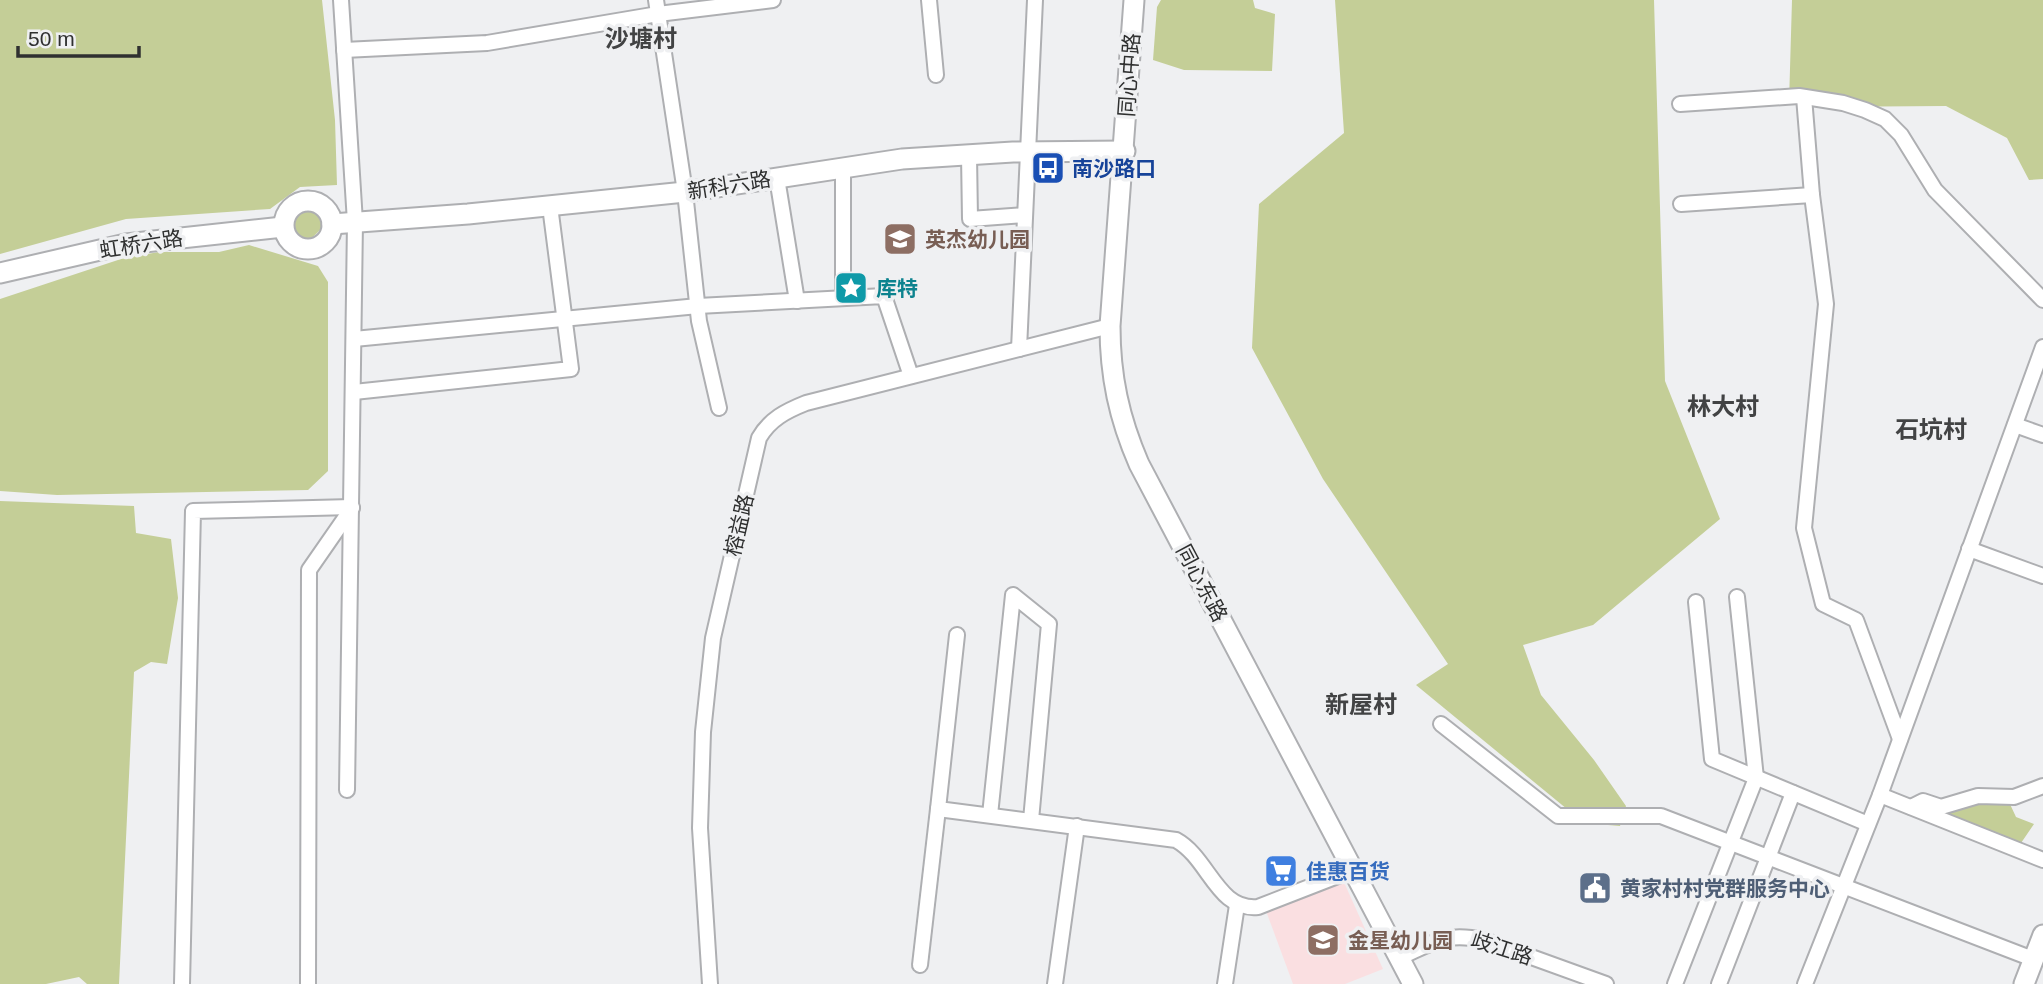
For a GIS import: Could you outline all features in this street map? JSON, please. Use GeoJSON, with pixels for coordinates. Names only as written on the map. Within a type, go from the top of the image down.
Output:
{"type":"FeatureCollection","features":[{"type":"Feature","properties":{"kind":"street"},"geometry":{"type":"LineString","coordinates":[[341,0],[355,222],[347,790]]}},
{"type":"Feature","properties":{"kind":"street"},"geometry":{"type":"LineString","coordinates":[[344,51],[487,43],[657,7],[773,0]]}},
{"type":"Feature","properties":{"kind":"street"},"geometry":{"type":"LineString","coordinates":[[929,0],[936,75]]}},
{"type":"Feature","properties":{"kind":"street"},"geometry":{"type":"LineString","coordinates":[[1019,349],[1035,0]]}},
{"type":"Feature","properties":{"kind":"street","name":"同心中路"},"geometry":{"type":"LineString","coordinates":[[1125,151],[1134,0]]}},
{"type":"Feature","properties":{"kind":"street"},"geometry":{"type":"LineString","coordinates":[[657,7],[685,192],[698,306],[719,408]]}},
{"type":"Feature","properties":{"kind":"street"},"geometry":{"type":"LineString","coordinates":[[1804,97],[1812,195],[1826,304],[1804,528],[1823,604],[1856,620],[1900,740]]}},
{"type":"Feature","properties":{"kind":"street"},"geometry":{"type":"LineString","coordinates":[[1680,104],[1804,97],[1865,110],[1894,126],[1936,190],[2043,300]]}},
{"type":"Feature","properties":{"kind":"street","name":"新科六路"},"geometry":{"type":"LineString","coordinates":[[332,224],[685,192],[902,159],[1027,151],[1125,151]]}},
{"type":"Feature","properties":{"kind":"street","name":"同心东路"},"geometry":{"type":"LineString","coordinates":[[1125,151],[1110,326],[1110,362],[1124,431],[1413,984]]}},
{"type":"Feature","properties":{"kind":"street"},"geometry":{"type":"LineString","coordinates":[[969,155],[971,219],[1025,215]]}},
{"type":"Feature","properties":{"kind":"street"},"geometry":{"type":"LineString","coordinates":[[843,167],[843,298]]}},
{"type":"Feature","properties":{"kind":"street"},"geometry":{"type":"LineString","coordinates":[[777,178],[797,301]]}},
{"type":"Feature","properties":{"kind":"street"},"geometry":{"type":"LineString","coordinates":[[1681,204],[1812,195]]}},
{"type":"Feature","properties":{"kind":"street"},"geometry":{"type":"LineString","coordinates":[[306,200],[321,204],[331,216],[332,224],[331,232],[321,245],[305,249],[290,242],[283,227],[287,212],[292,206],[306,200]]}},
{"type":"Feature","properties":{"kind":"street"},"geometry":{"type":"LineString","coordinates":[[354,392],[571,369],[550,206]]}},
{"type":"Feature","properties":{"kind":"street","name":"虹桥六路"},"geometry":{"type":"LineString","coordinates":[[0,273],[126,244],[283,227]]}},
{"type":"Feature","properties":{"kind":"street"},"geometry":{"type":"LineString","coordinates":[[354,339],[698,306],[884,296],[911,376]]}},
{"type":"Feature","properties":{"kind":"street","name":"榕益路"},"geometry":{"type":"LineString","coordinates":[[710,984],[701,828],[703,732],[713,638],[759,438],[765,427],[783,413],[806,403],[1110,326]]}},
{"type":"Feature","properties":{"kind":"street"},"geometry":{"type":"LineString","coordinates":[[1805,984],[1880,794],[2043,347]]}},
{"type":"Feature","properties":{"kind":"street"},"geometry":{"type":"LineString","coordinates":[[2015,425],[2043,435]]}},
{"type":"Feature","properties":{"kind":"street"},"geometry":{"type":"LineString","coordinates":[[182,984],[193,511],[352,507]]}},
{"type":"Feature","properties":{"kind":"street"},"geometry":{"type":"LineString","coordinates":[[309,984],[309,570],[352,507]]}},
{"type":"Feature","properties":{"kind":"street"},"geometry":{"type":"LineString","coordinates":[[1969,549],[2043,576]]}},
{"type":"Feature","properties":{"kind":"street"},"geometry":{"type":"LineString","coordinates":[[990,815],[1013,595],[1049,624],[1031,820]]}},
{"type":"Feature","properties":{"kind":"street"},"geometry":{"type":"LineString","coordinates":[[1675,984],[1756,778],[1737,597]]}},
{"type":"Feature","properties":{"kind":"street"},"geometry":{"type":"LineString","coordinates":[[1696,602],[1712,760],[1868,824]]}},
{"type":"Feature","properties":{"kind":"street"},"geometry":{"type":"LineString","coordinates":[[920,965],[957,635]]}},
{"type":"Feature","properties":{"kind":"street"},"geometry":{"type":"LineString","coordinates":[[1441,724],[1558,816],[1661,817],[2033,959]]}},
{"type":"Feature","properties":{"kind":"street"},"geometry":{"type":"LineString","coordinates":[[1912,807],[1923,801],[1941,807],[1978,796],[2014,797],[2043,786]]}},
{"type":"Feature","properties":{"kind":"street"},"geometry":{"type":"LineString","coordinates":[[1718,984],[1793,793]]}},
{"type":"Feature","properties":{"kind":"street"},"geometry":{"type":"LineString","coordinates":[[1880,794],[2043,860]]}},
{"type":"Feature","properties":{"kind":"street"},"geometry":{"type":"LineString","coordinates":[[938,809],[1177,840],[1195,854],[1224,895],[1237,905],[1258,907],[1353,870]]}},
{"type":"Feature","properties":{"kind":"street"},"geometry":{"type":"LineString","coordinates":[[1055,984],[1077,827]]}},
{"type":"Feature","properties":{"kind":"street"},"geometry":{"type":"LineString","coordinates":[[1226,984],[1237,905]]}},
{"type":"Feature","properties":{"kind":"street","name":"歧江路"},"geometry":{"type":"LineString","coordinates":[[1399,958],[1443,938],[1463,935],[1606,984]]}},
{"type":"Feature","properties":{"kind":"street"},"geometry":{"type":"LineString","coordinates":[[2024,984],[2043,935]]}},
{"type":"Feature","properties":{"kind":"shaded area","name":"金星幼儿园"},"geometry":{"type":"Polygon","coordinates":[[[1343,880],[1383,969],[1345,984],[1293,984],[1266,911],[1343,880]]]}},
{"type":"Feature","properties":{"kind":"green space"},"geometry":{"type":"Polygon","coordinates":[[[0,0],[322,0],[335,120],[337,185],[300,187],[270,209],[126,219],[0,254],[0,0]]]}},
{"type":"Feature","properties":{"kind":"green space"},"geometry":{"type":"Polygon","coordinates":[[[1161,0],[1253,0],[1255,8],[1275,14],[1272,71],[1184,70],[1153,60],[1157,7],[1161,0]]]}},
{"type":"Feature","properties":{"kind":"green space"},"geometry":{"type":"Polygon","coordinates":[[[1335,0],[1654,0],[1665,381],[1720,519],[1593,625],[1523,645],[1541,695],[1594,760],[1626,806],[1620,826],[1584,823],[1416,685],[1448,664],[1323,479],[1252,348],[1259,204],[1344,133],[1335,0]]]}},
{"type":"Feature","properties":{"kind":"green space"},"geometry":{"type":"Polygon","coordinates":[[[1792,0],[2043,0],[2043,179],[2029,180],[2007,138],[1946,106],[1810,107],[1789,103],[1792,0]]]}},
{"type":"Feature","properties":{"kind":"green space"},"geometry":{"type":"Polygon","coordinates":[[[310,210],[318,215],[322,225],[311,239],[307,239],[297,235],[289,223],[300,211],[310,210]]]}},
{"type":"Feature","properties":{"kind":"green space"},"geometry":{"type":"Polygon","coordinates":[[[249,245],[318,266],[328,282],[328,471],[308,490],[57,495],[0,491],[0,299],[124,258],[159,252],[219,252],[249,245]]]}},
{"type":"Feature","properties":{"kind":"green space"},"geometry":{"type":"Polygon","coordinates":[[[0,501],[134,506],[136,533],[171,539],[178,598],[167,664],[151,662],[134,672],[119,984],[87,984],[79,977],[46,984],[0,984],[0,501]]]}},
{"type":"Feature","properties":{"kind":"green space"},"geometry":{"type":"Polygon","coordinates":[[[1979,801],[2009,802],[2016,817],[2034,824],[2021,843],[1944,814],[1979,801]]]}},
{"type":"Feature","properties":{"kind":"place","name":"南沙路口"},"geometry":{"type":"Point","coordinates":[1048,168]}},
{"type":"Feature","properties":{"kind":"place","name":"英杰幼儿园"},"geometry":{"type":"Point","coordinates":[900,239]}},
{"type":"Feature","properties":{"kind":"place","name":"库特"},"geometry":{"type":"Point","coordinates":[851,288]}},
{"type":"Feature","properties":{"kind":"place","name":"佳惠百货"},"geometry":{"type":"Point","coordinates":[1281,871]}},
{"type":"Feature","properties":{"kind":"place","name":"黄家村村党群服务中心"},"geometry":{"type":"Point","coordinates":[1595,888]}},
{"type":"Feature","properties":{"kind":"place","name":"金星幼儿园"},"geometry":{"type":"Point","coordinates":[1323,940]}},
{"type":"Feature","properties":{"kind":"district","name":"沙塘村"},"geometry":{"type":"Point","coordinates":[641,38]}},
{"type":"Feature","properties":{"kind":"district","name":"林大村"},"geometry":{"type":"Point","coordinates":[1723,406]}},
{"type":"Feature","properties":{"kind":"district","name":"石坑村"},"geometry":{"type":"Point","coordinates":[1931,429]}},
{"type":"Feature","properties":{"kind":"district","name":"新屋村"},"geometry":{"type":"Point","coordinates":[1361,704]}}]}
